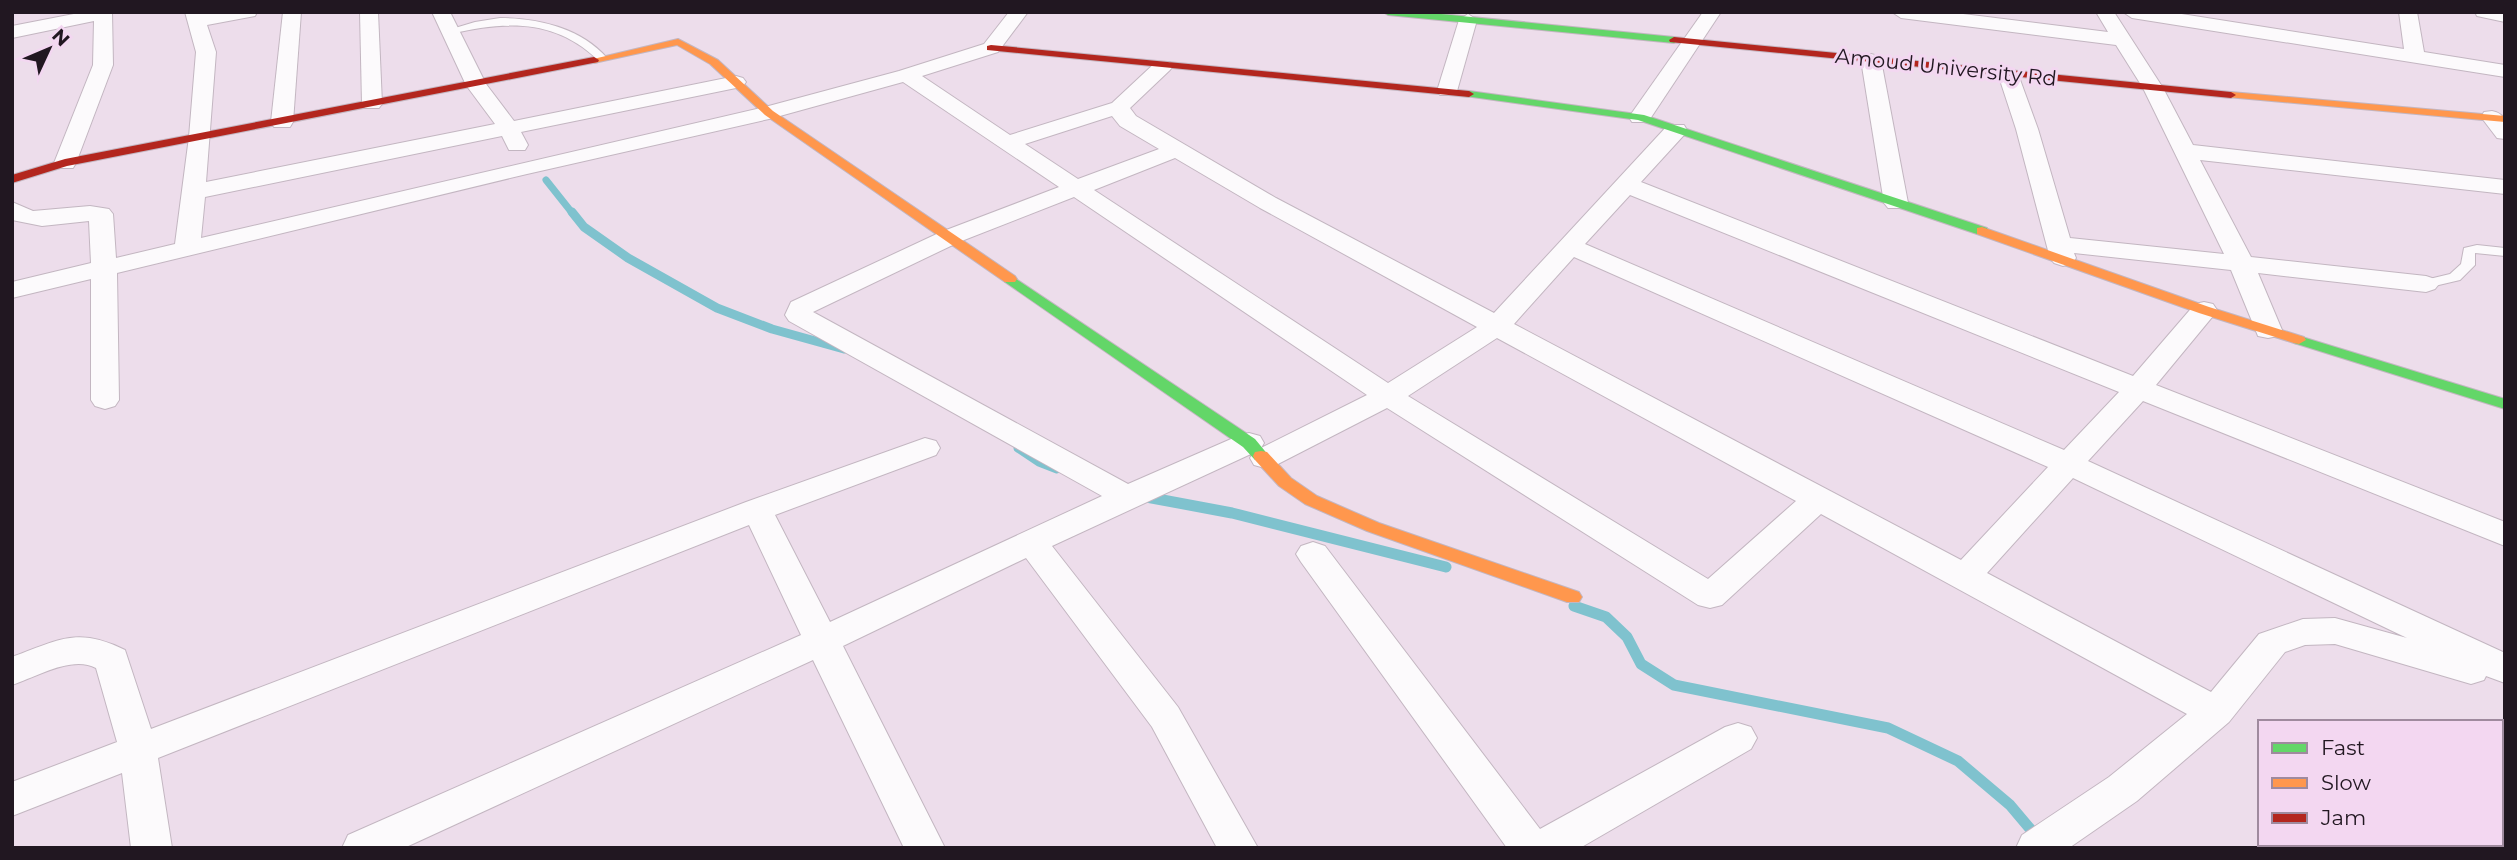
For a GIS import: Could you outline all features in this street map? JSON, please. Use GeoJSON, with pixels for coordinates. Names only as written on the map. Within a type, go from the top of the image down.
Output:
{"type":"FeatureCollection","features":[{"type":"Feature","properties":{"kind":"street"},"geometry":{"type":"LineString","coordinates":[[187,249],[200,137],[206,52],[195,17],[248,12]]}},
{"type":"Feature","properties":{"kind":"street"},"geometry":{"type":"LineString","coordinates":[[282,122],[292,12]]}},
{"type":"Feature","properties":{"kind":"street"},"geometry":{"type":"LineString","coordinates":[[369,12],[372,104]]}},
{"type":"Feature","properties":{"kind":"street"},"geometry":{"type":"LineString","coordinates":[[991,48],[1019,12]]}},
{"type":"Feature","properties":{"kind":"street","name":"Amoud University Rd"},"geometry":{"type":"LineString","coordinates":[[1388,12],[1467,17],[2500,123]]}},
{"type":"Feature","properties":{"kind":"street"},"geometry":{"type":"LineString","coordinates":[[1640,117],[1712,12]]}},
{"type":"Feature","properties":{"kind":"street"},"geometry":{"type":"LineString","coordinates":[[1901,12],[2123,40]]}},
{"type":"Feature","properties":{"kind":"street"},"geometry":{"type":"LineString","coordinates":[[2105,12],[2153,88],[2242,265],[2268,330]]}},
{"type":"Feature","properties":{"kind":"street"},"geometry":{"type":"LineString","coordinates":[[2132,12],[2227,19],[2505,71]]}},
{"type":"Feature","properties":{"kind":"street"},"geometry":{"type":"LineString","coordinates":[[2408,12],[2415,55]]}},
{"type":"Feature","properties":{"kind":"street"},"geometry":{"type":"LineString","coordinates":[[2484,12],[2505,16]]}},
{"type":"Feature","properties":{"kind":"street"},"geometry":{"type":"LineString","coordinates":[[12,32],[103,13],[103,65],[65,163]]}},
{"type":"Feature","properties":{"kind":"street"},"geometry":{"type":"LineString","coordinates":[[1447,91],[1467,17]]}},
{"type":"Feature","properties":{"kind":"street"},"geometry":{"type":"LineString","coordinates":[[446,22],[476,85],[509,129],[527,167]]}},
{"type":"Feature","properties":{"kind":"street"},"geometry":{"type":"LineString","coordinates":[[15,183],[65,163],[476,85],[678,42],[689,45],[736,82],[769,113],[1257,451],[1285,482],[1311,500],[1373,527],[1573,597]]}},
{"type":"Feature","properties":{"kind":"street"},"geometry":{"type":"LineString","coordinates":[[12,290],[527,167],[769,113],[991,48],[1447,91],[1640,117],[1896,203],[2061,251],[2204,310],[2505,404]]}},
{"type":"Feature","properties":{"kind":"street"},"geometry":{"type":"LineString","coordinates":[[1871,60],[1896,203]]}},
{"type":"Feature","properties":{"kind":"street"},"geometry":{"type":"LineString","coordinates":[[1007,143],[1119,107],[1163,66]]}},
{"type":"Feature","properties":{"kind":"street"},"geometry":{"type":"LineString","coordinates":[[2008,74],[2027,130],[2061,251]]}},
{"type":"Feature","properties":{"kind":"street"},"geometry":{"type":"LineString","coordinates":[[906,75],[1388,396],[1710,596],[1818,499]]}},
{"type":"Feature","properties":{"kind":"street"},"geometry":{"type":"LineString","coordinates":[[193,192],[736,82]]}},
{"type":"Feature","properties":{"kind":"street"},"geometry":{"type":"LineString","coordinates":[[1119,107],[1121,114],[1128,121],[1268,203],[2216,712]]}},
{"type":"Feature","properties":{"kind":"street"},"geometry":{"type":"LineString","coordinates":[[362,848],[821,641],[1127,497],[1257,451],[1388,396],[1497,326],[1676,130]]}},
{"type":"Feature","properties":{"kind":"street"},"geometry":{"type":"LineString","coordinates":[[1127,497],[990,418],[798,315],[800,308],[950,237],[1177,150]]}},
{"type":"Feature","properties":{"kind":"street"},"geometry":{"type":"LineString","coordinates":[[2183,151],[2505,187]]}},
{"type":"Feature","properties":{"kind":"street"},"geometry":{"type":"LineString","coordinates":[[1624,184],[2505,535]]}},
{"type":"Feature","properties":{"kind":"street"},"geometry":{"type":"LineString","coordinates":[[12,209],[20,217],[37,220],[87,212],[101,214],[105,400]]}},
{"type":"Feature","properties":{"kind":"street"},"geometry":{"type":"LineString","coordinates":[[1569,246],[2068,464],[2505,669]]}},
{"type":"Feature","properties":{"kind":"street"},"geometry":{"type":"LineString","coordinates":[[2061,251],[2242,265],[2426,284]]}},
{"type":"Feature","properties":{"kind":"street"},"geometry":{"type":"LineString","coordinates":[[1964,577],[2138,389],[2204,310]]}},
{"type":"Feature","properties":{"kind":"street"},"geometry":{"type":"LineString","coordinates":[[12,799],[757,510],[925,448]]}},
{"type":"Feature","properties":{"kind":"street"},"geometry":{"type":"LineString","coordinates":[[757,510],[925,848]]}},
{"type":"Feature","properties":{"kind":"street"},"geometry":{"type":"LineString","coordinates":[[1031,542],[1165,717],[1238,848]]}},
{"type":"Feature","properties":{"kind":"street"},"geometry":{"type":"LineString","coordinates":[[1313,554],[1531,848]]}},
{"type":"Feature","properties":{"kind":"street"},"geometry":{"type":"LineString","coordinates":[[2036,848],[2123,789],[2216,712],[2272,643],[2303,632],[2335,631],[2466,668],[2505,683]]}},
{"type":"Feature","properties":{"kind":"street"},"geometry":{"type":"LineString","coordinates":[[12,671],[65,652],[93,650],[112,660],[138,750],[152,848]]}},
{"type":"Feature","properties":{"kind":"street"},"geometry":{"type":"LineString","coordinates":[[1543,848],[1738,738]]}},
{"type":"Feature","properties":{"kind":"lane"},"geometry":{"type":"LineString","coordinates":[[446,22],[518,21],[571,36],[593,48],[602,58]]}},
{"type":"Feature","properties":{"kind":"lane"},"geometry":{"type":"LineString","coordinates":[[2426,284],[2455,277],[2468,265],[2469,251],[2477,249],[2505,252]]}},
{"type":"Feature","properties":{"kind":"waterway"},"geometry":{"type":"LineString","coordinates":[[546,180],[573,214]]}},
{"type":"Feature","properties":{"kind":"waterway"},"geometry":{"type":"LineString","coordinates":[[572,212],[584,227],[628,258],[717,308],[772,329],[844,349]]}},
{"type":"Feature","properties":{"kind":"waterway"},"geometry":{"type":"LineString","coordinates":[[1018,448],[1039,462],[1057,469]]}},
{"type":"Feature","properties":{"kind":"waterway"},"geometry":{"type":"LineString","coordinates":[[1141,496],[1232,513],[1446,567]]}},
{"type":"Feature","properties":{"kind":"waterway"},"geometry":{"type":"LineString","coordinates":[[1574,606],[1606,617],[1627,637],[1641,664],[1674,685],[1888,728],[1958,761],[2010,805],[2037,837]]}},
{"type":"Feature","properties":{"kind":"traffic: fast"},"geometry":{"type":"LineString","coordinates":[[1388,12],[1674,40]]}},
{"type":"Feature","properties":{"kind":"traffic: fast"},"geometry":{"type":"LineString","coordinates":[[1469,94],[1640,117],[1982,231]]}},
{"type":"Feature","properties":{"kind":"traffic: fast"},"geometry":{"type":"LineString","coordinates":[[1010,279],[1249,443],[1261,456]]}},
{"type":"Feature","properties":{"kind":"traffic: fast"},"geometry":{"type":"LineString","coordinates":[[2299,340],[2505,404]]}},
{"type":"Feature","properties":{"kind":"traffic: slow"},"geometry":{"type":"LineString","coordinates":[[594,60],[678,42],[714,62],[769,113],[1010,279]]}},
{"type":"Feature","properties":{"kind":"traffic: slow"},"geometry":{"type":"LineString","coordinates":[[2231,95],[2505,119]]}},
{"type":"Feature","properties":{"kind":"traffic: slow"},"geometry":{"type":"LineString","coordinates":[[1982,231],[2204,310],[2299,340]]}},
{"type":"Feature","properties":{"kind":"traffic: slow"},"geometry":{"type":"LineString","coordinates":[[1261,456],[1285,482],[1311,500],[1373,527],[1573,597]]}},
{"type":"Feature","properties":{"kind":"traffic: jam"},"geometry":{"type":"LineString","coordinates":[[1674,40],[2231,95]]}},
{"type":"Feature","properties":{"kind":"traffic: jam"},"geometry":{"type":"LineString","coordinates":[[991,48],[1469,94]]}},
{"type":"Feature","properties":{"kind":"traffic: jam"},"geometry":{"type":"LineString","coordinates":[[12,179],[65,163],[594,60]]}}]}
